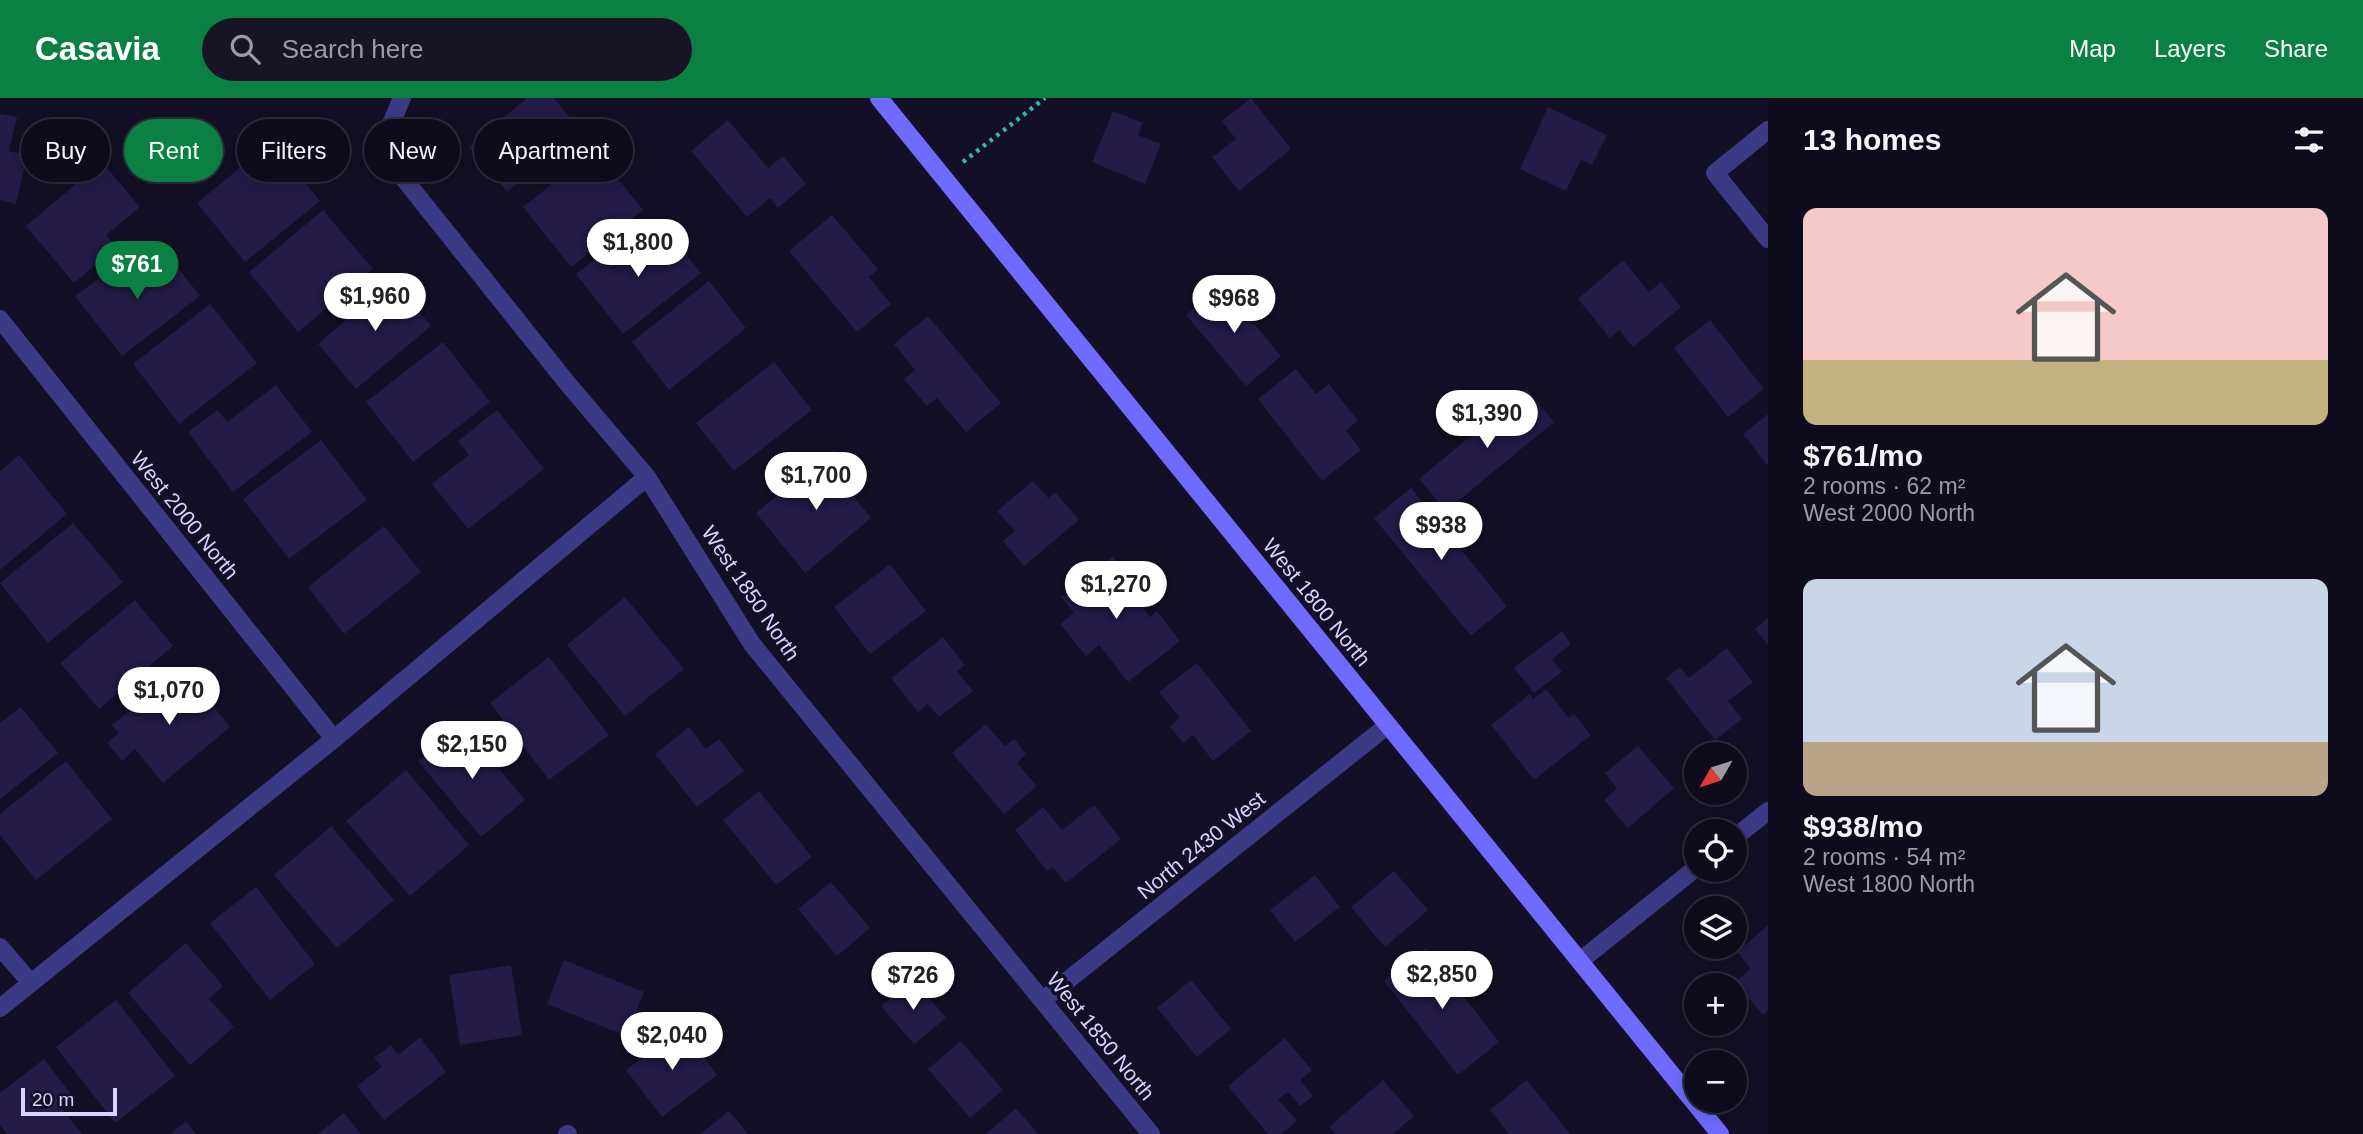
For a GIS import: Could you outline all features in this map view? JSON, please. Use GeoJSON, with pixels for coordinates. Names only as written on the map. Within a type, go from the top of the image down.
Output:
{"type":"FeatureCollection","features":[{"type":"Feature","properties":{"kind":"main road","name":"West 1800 North"},"geometry":{"type":"LineString","coordinates":[[879,98],[1720,1134]]}},
{"type":"Feature","properties":{"kind":"street","name":"West 1850 North"},"geometry":{"type":"LineString","coordinates":[[402,98],[380,149],[568,384],[647,477],[752,644],[1152,1134]]}},
{"type":"Feature","properties":{"kind":"street"},"geometry":{"type":"LineString","coordinates":[[1768,130],[1715,173],[1768,239]]}},
{"type":"Feature","properties":{"kind":"street","name":"West 2000 North"},"geometry":{"type":"LineString","coordinates":[[0,319],[334,738]]}},
{"type":"Feature","properties":{"kind":"street"},"geometry":{"type":"LineString","coordinates":[[0,1008],[334,738],[647,477]]}},
{"type":"Feature","properties":{"kind":"street","name":"North 2430 West"},"geometry":{"type":"LineString","coordinates":[[1043,1000],[1388,725]]}},
{"type":"Feature","properties":{"kind":"street"},"geometry":{"type":"LineString","coordinates":[[1747,828],[1768,811]]}},
{"type":"Feature","properties":{"kind":"street"},"geometry":{"type":"LineString","coordinates":[[1580,961],[1684,878]]}},
{"type":"Feature","properties":{"kind":"street"},"geometry":{"type":"LineString","coordinates":[[0,947],[31,984]]}},
{"type":"Feature","properties":{"kind":"path"},"geometry":{"type":"LineString","coordinates":[[944,177],[1045,98]]}},
{"type":"Feature","properties":{"kind":"building"},"geometry":{"type":"Polygon","coordinates":[[[527,98],[554,98],[571,119],[502,119],[527,98]]]}},
{"type":"Feature","properties":{"kind":"building"},"geometry":{"type":"Polygon","coordinates":[[[1251,98],[1291,149],[1239,191],[1212,157],[1236,139],[1222,121],[1251,98]]]}},
{"type":"Feature","properties":{"kind":"building"},"geometry":{"type":"Polygon","coordinates":[[[1548,107],[1607,135],[1592,165],[1581,160],[1566,191],[1520,169],[1548,107]]]}},
{"type":"Feature","properties":{"kind":"building"},"geometry":{"type":"Polygon","coordinates":[[[1113,111],[1143,123],[1138,135],[1161,144],[1145,184],[1092,162],[1113,111]]]}},
{"type":"Feature","properties":{"kind":"building"},"geometry":{"type":"Polygon","coordinates":[[[0,114],[17,117],[9,151],[21,154],[21,182],[16,204],[0,200],[0,114]]]}},
{"type":"Feature","properties":{"kind":"building"},"geometry":{"type":"Polygon","coordinates":[[[728,120],[768,168],[783,156],[806,184],[778,208],[770,198],[747,217],[691,151],[728,120]]]}},
{"type":"Feature","properties":{"kind":"building"},"geometry":{"type":"Polygon","coordinates":[[[237,170],[237,182],[305,182],[320,201],[245,262],[197,203],[237,170]]]}},
{"type":"Feature","properties":{"kind":"building"},"geometry":{"type":"Polygon","coordinates":[[[110,171],[140,207],[106,235],[117,247],[74,283],[26,226],[78,182],[110,182],[110,171]]]}},
{"type":"Feature","properties":{"kind":"building"},"geometry":{"type":"Polygon","coordinates":[[[499,182],[519,182],[507,192],[499,182]]]}},
{"type":"Feature","properties":{"kind":"building"},"geometry":{"type":"Polygon","coordinates":[[[555,182],[621,182],[643,210],[571,267],[523,207],[555,182]]]}},
{"type":"Feature","properties":{"kind":"building"},"geometry":{"type":"Polygon","coordinates":[[[323,210],[373,269],[298,332],[249,272],[323,210]]]}},
{"type":"Feature","properties":{"kind":"building"},"geometry":{"type":"Polygon","coordinates":[[[832,215],[878,269],[869,277],[891,304],[857,332],[789,251],[832,215]]]}},
{"type":"Feature","properties":{"kind":"building"},"geometry":{"type":"Polygon","coordinates":[[[664,227],[701,273],[623,334],[576,274],[615,244],[625,257],[664,227]]]}},
{"type":"Feature","properties":{"kind":"building"},"geometry":{"type":"Polygon","coordinates":[[[164,250],[200,296],[122,356],[75,296],[114,267],[124,281],[164,250]]]}},
{"type":"Feature","properties":{"kind":"building"},"geometry":{"type":"Polygon","coordinates":[[[1623,260],[1649,292],[1661,282],[1681,307],[1633,347],[1619,330],[1610,338],[1578,299],[1623,260]]]}},
{"type":"Feature","properties":{"kind":"building"},"geometry":{"type":"Polygon","coordinates":[[[388,275],[431,326],[356,389],[318,344],[366,303],[362,297],[388,275]]]}},
{"type":"Feature","properties":{"kind":"building"},"geometry":{"type":"Polygon","coordinates":[[[709,281],[746,328],[669,390],[632,342],[709,281]]]}},
{"type":"Feature","properties":{"kind":"building"},"geometry":{"type":"Polygon","coordinates":[[[1222,285],[1281,356],[1246,386],[1186,315],[1222,285]]]}},
{"type":"Feature","properties":{"kind":"building"},"geometry":{"type":"Polygon","coordinates":[[[210,304],[257,363],[179,424],[133,364],[210,304]]]}},
{"type":"Feature","properties":{"kind":"building"},"geometry":{"type":"Polygon","coordinates":[[[928,316],[1001,403],[966,432],[937,398],[927,406],[904,379],[915,370],[894,344],[928,316]]]}},
{"type":"Feature","properties":{"kind":"building"},"geometry":{"type":"Polygon","coordinates":[[[1710,320],[1764,389],[1728,417],[1674,348],[1710,320]]]}},
{"type":"Feature","properties":{"kind":"building"},"geometry":{"type":"Polygon","coordinates":[[[443,342],[490,402],[413,462],[366,402],[443,342]]]}},
{"type":"Feature","properties":{"kind":"building"},"geometry":{"type":"Polygon","coordinates":[[[774,362],[812,410],[734,471],[696,423],[774,362]]]}},
{"type":"Feature","properties":{"kind":"building"},"geometry":{"type":"Polygon","coordinates":[[[1296,369],[1316,394],[1329,384],[1358,421],[1346,430],[1361,450],[1322,481],[1258,399],[1296,369]]]}},
{"type":"Feature","properties":{"kind":"building"},"geometry":{"type":"Polygon","coordinates":[[[276,385],[312,432],[233,492],[188,432],[218,410],[227,422],[276,385]]]}},
{"type":"Feature","properties":{"kind":"building"},"geometry":{"type":"Polygon","coordinates":[[[1527,389],[1554,422],[1446,511],[1419,479],[1527,389]]]}},
{"type":"Feature","properties":{"kind":"building"},"geometry":{"type":"Polygon","coordinates":[[[497,410],[544,469],[468,529],[432,484],[469,455],[458,441],[497,410]]]}},
{"type":"Feature","properties":{"kind":"building"},"geometry":{"type":"Polygon","coordinates":[[[1768,414],[1768,466],[1743,434],[1768,414]]]}},
{"type":"Feature","properties":{"kind":"building"},"geometry":{"type":"Polygon","coordinates":[[[321,440],[367,500],[289,559],[243,499],[321,440]]]}},
{"type":"Feature","properties":{"kind":"building"},"geometry":{"type":"Polygon","coordinates":[[[833,450],[858,480],[847,489],[871,518],[805,573],[756,513],[833,450]]]}},
{"type":"Feature","properties":{"kind":"building"},"geometry":{"type":"Polygon","coordinates":[[[19,455],[67,514],[0,570],[0,471],[19,455]]]}},
{"type":"Feature","properties":{"kind":"building"},"geometry":{"type":"Polygon","coordinates":[[[1033,481],[1048,498],[1055,492],[1079,520],[1024,566],[1003,541],[1015,531],[997,511],[1033,481]]]}},
{"type":"Feature","properties":{"kind":"building"},"geometry":{"type":"Polygon","coordinates":[[[1411,488],[1507,606],[1471,636],[1374,518],[1411,488]]]}},
{"type":"Feature","properties":{"kind":"building"},"geometry":{"type":"Polygon","coordinates":[[[73,523],[123,582],[48,643],[0,583],[73,523]]]}},
{"type":"Feature","properties":{"kind":"building"},"geometry":{"type":"Polygon","coordinates":[[[384,526],[421,572],[344,634],[308,587],[384,526]]]}},
{"type":"Feature","properties":{"kind":"building"},"geometry":{"type":"Polygon","coordinates":[[[1113,556],[1134,583],[1128,588],[1150,617],[1157,611],[1180,641],[1128,682],[1099,645],[1086,656],[1060,624],[1074,613],[1061,597],[1113,556]]]}},
{"type":"Feature","properties":{"kind":"building"},"geometry":{"type":"Polygon","coordinates":[[[890,564],[926,611],[870,654],[834,607],[890,564]]]}},
{"type":"Feature","properties":{"kind":"building"},"geometry":{"type":"Polygon","coordinates":[[[625,597],[684,669],[625,716],[567,645],[625,597]]]}},
{"type":"Feature","properties":{"kind":"building"},"geometry":{"type":"Polygon","coordinates":[[[135,600],[173,646],[99,709],[60,663],[135,600]]]}},
{"type":"Feature","properties":{"kind":"building"},"geometry":{"type":"Polygon","coordinates":[[[1768,618],[1768,645],[1755,629],[1768,618]]]}},
{"type":"Feature","properties":{"kind":"building"},"geometry":{"type":"Polygon","coordinates":[[[1562,631],[1571,644],[1552,659],[1562,672],[1534,693],[1514,668],[1562,631]]]}},
{"type":"Feature","properties":{"kind":"building"},"geometry":{"type":"Polygon","coordinates":[[[943,637],[965,665],[957,671],[973,691],[939,717],[928,704],[918,712],[891,678],[943,637]]]}},
{"type":"Feature","properties":{"kind":"building"},"geometry":{"type":"Polygon","coordinates":[[[1727,648],[1753,682],[1728,701],[1742,719],[1715,740],[1666,678],[1680,667],[1689,678],[1727,648]]]}},
{"type":"Feature","properties":{"kind":"building"},"geometry":{"type":"Polygon","coordinates":[[[549,657],[609,735],[549,780],[490,703],[549,657]]]}},
{"type":"Feature","properties":{"kind":"building"},"geometry":{"type":"Polygon","coordinates":[[[1197,663],[1251,731],[1213,761],[1193,735],[1183,743],[1170,726],[1180,718],[1159,692],[1197,663]]]}},
{"type":"Feature","properties":{"kind":"building"},"geometry":{"type":"Polygon","coordinates":[[[182,668],[230,727],[163,783],[135,749],[122,761],[107,743],[119,733],[112,725],[182,668]]]}},
{"type":"Feature","properties":{"kind":"building"},"geometry":{"type":"Polygon","coordinates":[[[1546,689],[1569,718],[1574,714],[1591,735],[1534,780],[1491,725],[1530,694],[1533,699],[1546,689]]]}},
{"type":"Feature","properties":{"kind":"building"},"geometry":{"type":"Polygon","coordinates":[[[21,707],[58,753],[0,799],[0,723],[21,707]]]}},
{"type":"Feature","properties":{"kind":"building"},"geometry":{"type":"Polygon","coordinates":[[[986,724],[1005,746],[1014,739],[1026,754],[1017,763],[1037,786],[1004,814],[952,753],[986,724]]]}},
{"type":"Feature","properties":{"kind":"building"},"geometry":{"type":"Polygon","coordinates":[[[463,725],[525,800],[481,837],[418,761],[463,725]]]}},
{"type":"Feature","properties":{"kind":"building"},"geometry":{"type":"Polygon","coordinates":[[[689,727],[706,749],[719,739],[744,771],[697,807],[655,754],[689,727]]]}},
{"type":"Feature","properties":{"kind":"building"},"geometry":{"type":"Polygon","coordinates":[[[1638,746],[1674,788],[1628,828],[1604,800],[1617,788],[1605,773],[1638,746]]]}},
{"type":"Feature","properties":{"kind":"building"},"geometry":{"type":"Polygon","coordinates":[[[66,761],[112,819],[36,880],[0,835],[0,814],[66,761]]]}},
{"type":"Feature","properties":{"kind":"building"},"geometry":{"type":"Polygon","coordinates":[[[406,770],[469,845],[410,896],[346,821],[406,770]]]}},
{"type":"Feature","properties":{"kind":"building"},"geometry":{"type":"Polygon","coordinates":[[[759,791],[812,857],[776,885],[723,820],[759,791]]]}},
{"type":"Feature","properties":{"kind":"building"},"geometry":{"type":"Polygon","coordinates":[[[1094,805],[1121,839],[1066,883],[1053,867],[1047,871],[1015,830],[1043,807],[1062,830],[1094,805]]]}},
{"type":"Feature","properties":{"kind":"building"},"geometry":{"type":"Polygon","coordinates":[[[331,826],[394,900],[337,948],[274,875],[331,826]]]}},
{"type":"Feature","properties":{"kind":"building"},"geometry":{"type":"Polygon","coordinates":[[[1394,871],[1428,910],[1385,947],[1351,907],[1394,871]]]}},
{"type":"Feature","properties":{"kind":"building"},"geometry":{"type":"Polygon","coordinates":[[[1315,875],[1340,907],[1295,942],[1270,910],[1315,875]]]}},
{"type":"Feature","properties":{"kind":"building"},"geometry":{"type":"Polygon","coordinates":[[[831,882],[870,928],[837,956],[798,909],[831,882]]]}},
{"type":"Feature","properties":{"kind":"building"},"geometry":{"type":"Polygon","coordinates":[[[256,887],[315,964],[270,1000],[210,923],[256,887]]]}},
{"type":"Feature","properties":{"kind":"building"},"geometry":{"type":"Polygon","coordinates":[[[1768,925],[1768,1010],[1763,1015],[1747,996],[1746,973],[1751,969],[1743,959],[1747,959],[1747,943],[1768,925]]]}},
{"type":"Feature","properties":{"kind":"building"},"geometry":{"type":"Polygon","coordinates":[[[186,943],[223,986],[209,999],[234,1027],[190,1065],[128,993],[186,943]]]}},
{"type":"Feature","properties":{"kind":"building"},"geometry":{"type":"Polygon","coordinates":[[[1426,948],[1499,1042],[1458,1075],[1384,981],[1426,948]]]}},
{"type":"Feature","properties":{"kind":"building"},"geometry":{"type":"Polygon","coordinates":[[[564,960],[644,992],[626,1036],[547,1004],[564,960]]]}},
{"type":"Feature","properties":{"kind":"building"},"geometry":{"type":"Polygon","coordinates":[[[511,965],[522,1035],[460,1045],[449,975],[511,965]]]}},
{"type":"Feature","properties":{"kind":"building"},"geometry":{"type":"Polygon","coordinates":[[[913,979],[946,1018],[914,1044],[881,1006],[913,979]]]}},
{"type":"Feature","properties":{"kind":"building"},"geometry":{"type":"Polygon","coordinates":[[[1191,980],[1231,1029],[1197,1057],[1157,1008],[1191,980]]]}},
{"type":"Feature","properties":{"kind":"building"},"geometry":{"type":"Polygon","coordinates":[[[116,1000],[175,1076],[115,1123],[56,1047],[116,1000]]]}},
{"type":"Feature","properties":{"kind":"building"},"geometry":{"type":"Polygon","coordinates":[[[682,1027],[717,1075],[662,1117],[626,1070],[682,1027]]]}},
{"type":"Feature","properties":{"kind":"building"},"geometry":{"type":"Polygon","coordinates":[[[420,1037],[446,1072],[384,1120],[357,1086],[382,1067],[374,1058],[391,1045],[398,1055],[420,1037]]]}},
{"type":"Feature","properties":{"kind":"building"},"geometry":{"type":"Polygon","coordinates":[[[1285,1038],[1312,1070],[1300,1080],[1313,1096],[1300,1106],[1288,1092],[1278,1099],[1297,1121],[1281,1134],[1268,1134],[1228,1086],[1285,1038]]]}},
{"type":"Feature","properties":{"kind":"building"},"geometry":{"type":"Polygon","coordinates":[[[961,1041],[1003,1090],[970,1118],[928,1069],[961,1041]]]}},
{"type":"Feature","properties":{"kind":"building"},"geometry":{"type":"Polygon","coordinates":[[[44,1059],[75,1099],[62,1109],[82,1134],[7,1134],[0,1125],[0,1093],[44,1059]]]}},
{"type":"Feature","properties":{"kind":"building"},"geometry":{"type":"Polygon","coordinates":[[[1383,1080],[1414,1116],[1393,1134],[1336,1134],[1329,1127],[1383,1080]]]}},
{"type":"Feature","properties":{"kind":"building"},"geometry":{"type":"Polygon","coordinates":[[[1527,1080],[1570,1134],[1509,1134],[1490,1110],[1527,1080]]]}},
{"type":"Feature","properties":{"kind":"building"},"geometry":{"type":"Polygon","coordinates":[[[1016,1108],[1038,1134],[986,1134],[1016,1108]]]}},
{"type":"Feature","properties":{"kind":"building"},"geometry":{"type":"Polygon","coordinates":[[[729,1111],[748,1134],[700,1134],[729,1111]]]}},
{"type":"Feature","properties":{"kind":"building"},"geometry":{"type":"Polygon","coordinates":[[[344,1113],[361,1134],[318,1134],[344,1113]]]}},
{"type":"Feature","properties":{"kind":"building"},"geometry":{"type":"Polygon","coordinates":[[[186,1121],[196,1134],[170,1134],[186,1121]]]}}]}
